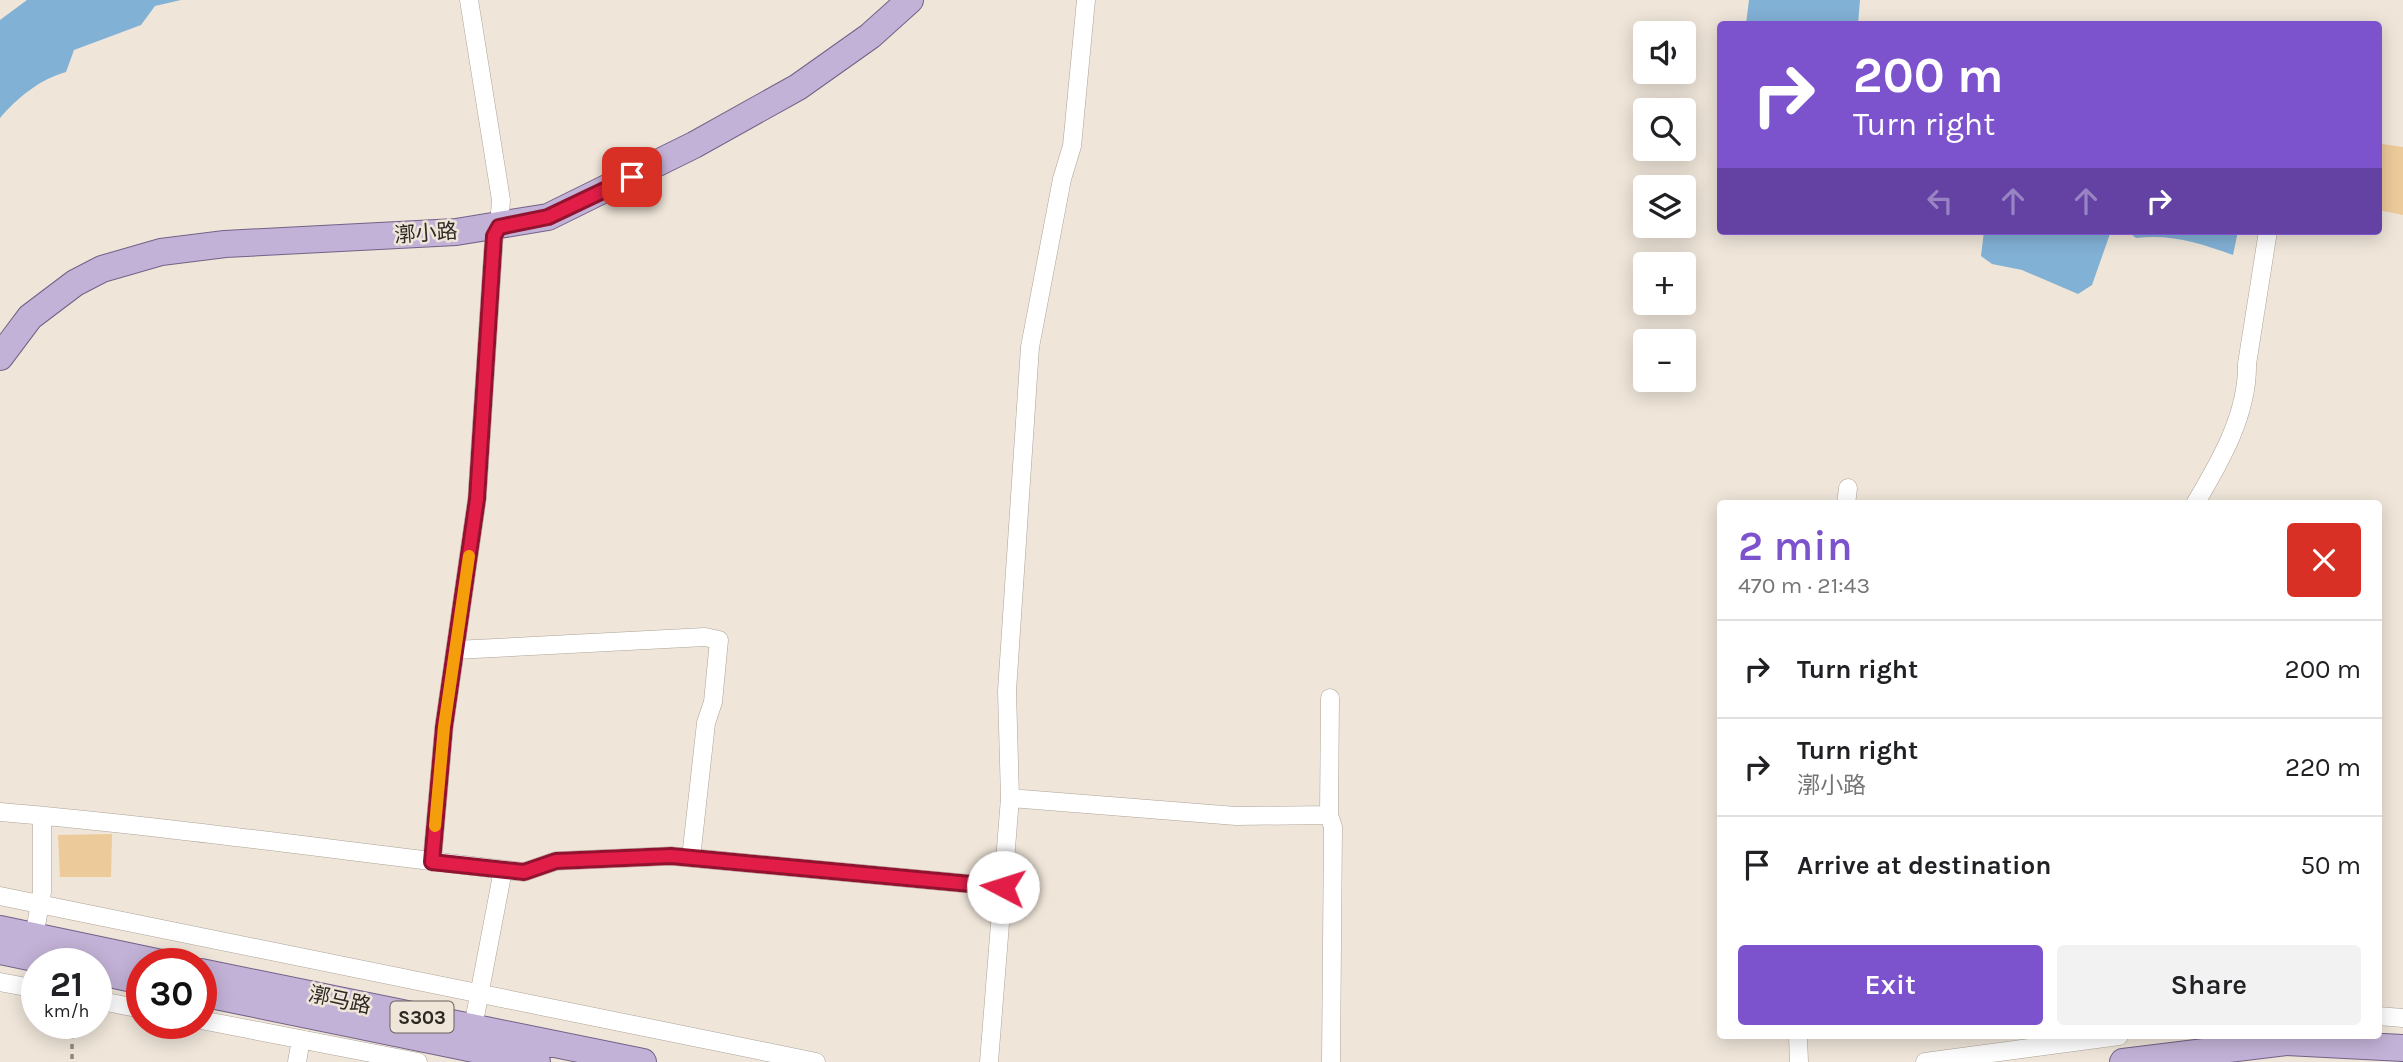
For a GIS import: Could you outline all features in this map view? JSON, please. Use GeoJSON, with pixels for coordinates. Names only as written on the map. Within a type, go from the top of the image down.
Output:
{"type":"FeatureCollection","features":[{"type":"Feature","properties":{"kind":"main road","name":"漷小路"},"geometry":{"type":"LineString","coordinates":[[0,357],[30,317],[75,283],[102,269],[161,252],[225,244],[499,227],[548,217],[705,139],[834,63],[910,0]]}},
{"type":"Feature","properties":{"kind":"main road"},"geometry":{"type":"LineString","coordinates":[[0,929],[126,956]]}},
{"type":"Feature","properties":{"kind":"main road"},"geometry":{"type":"LineString","coordinates":[[0,951],[21,955]]}},
{"type":"Feature","properties":{"kind":"main road","name":"漷马路"},"geometry":{"type":"LineString","coordinates":[[217,975],[643,1062]]}},
{"type":"Feature","properties":{"kind":"main road","name":"漷马路"},"geometry":{"type":"LineString","coordinates":[[217,996],[537,1062]]}},
{"type":"Feature","properties":{"kind":"main road"},"geometry":{"type":"LineString","coordinates":[[2123,1062],[2286,1042],[2403,1048]]}},
{"type":"Feature","properties":{"kind":"street"},"geometry":{"type":"LineString","coordinates":[[432,862],[455,650],[477,499],[494,236],[499,227],[501,200],[497,160],[469,0]]}},
{"type":"Feature","properties":{"kind":"street"},"geometry":{"type":"LineString","coordinates":[[989,1062],[1010,798],[1007,691],[1030,347],[1062,179],[1072,146],[1086,0]]}},
{"type":"Feature","properties":{"kind":"street"},"geometry":{"type":"LineString","coordinates":[[2197,500],[2224,455],[2247,383],[2247,364],[2267,235]]}},
{"type":"Feature","properties":{"kind":"street"},"geometry":{"type":"LineString","coordinates":[[455,650],[705,637],[719,640],[713,702],[706,723],[691,858]]}},
{"type":"Feature","properties":{"kind":"street"},"geometry":{"type":"LineString","coordinates":[[1330,698],[1329,815],[1333,827],[1331,1062]]}},
{"type":"Feature","properties":{"kind":"street"},"geometry":{"type":"LineString","coordinates":[[1010,798],[1236,816],[1329,815]]}},
{"type":"Feature","properties":{"kind":"street"},"geometry":{"type":"LineString","coordinates":[[0,812],[152,825],[244,840],[524,872],[556,861],[691,858],[1003,887]]}},
{"type":"Feature","properties":{"kind":"street"},"geometry":{"type":"LineString","coordinates":[[34,937],[40,904],[42,816]]}},
{"type":"Feature","properties":{"kind":"street"},"geometry":{"type":"LineString","coordinates":[[473,1027],[503,870]]}},
{"type":"Feature","properties":{"kind":"street"},"geometry":{"type":"LineString","coordinates":[[0,896],[816,1062]]}},
{"type":"Feature","properties":{"kind":"street"},"geometry":{"type":"LineString","coordinates":[[0,982],[21,986]]}},
{"type":"Feature","properties":{"kind":"street"},"geometry":{"type":"LineString","coordinates":[[2382,1016],[2403,1018]]}},
{"type":"Feature","properties":{"kind":"street"},"geometry":{"type":"LineString","coordinates":[[217,1023],[418,1062]]}},
{"type":"Feature","properties":{"kind":"street"},"geometry":{"type":"LineString","coordinates":[[297,1062],[301,1039]]}},
{"type":"Feature","properties":{"kind":"street"},"geometry":{"type":"LineString","coordinates":[[1798,1039],[1799,1062]]}},
{"type":"Feature","properties":{"kind":"street"},"geometry":{"type":"LineString","coordinates":[[1925,1062],[2097,1039]]}},
{"type":"Feature","properties":{"kind":"path"},"geometry":{"type":"LineString","coordinates":[[72,1039],[72,1062]]}},
{"type":"Feature","properties":{"kind":"water"},"geometry":{"type":"Polygon","coordinates":[[[27,0],[181,0],[155,6],[141,25],[74,50],[66,72],[47,79],[30,90],[0,118],[0,20],[27,0]]]}},
{"type":"Feature","properties":{"kind":"water"},"geometry":{"type":"Polygon","coordinates":[[[1749,0],[1860,0],[1858,21],[1746,21],[1749,0]]]}},
{"type":"Feature","properties":{"kind":"water"},"geometry":{"type":"Polygon","coordinates":[[[1984,235],[2110,235],[2092,285],[2078,294],[2022,270],[1992,264],[1981,256],[1984,235]]]}},
{"type":"Feature","properties":{"kind":"water"},"geometry":{"type":"Polygon","coordinates":[[[2132,235],[2237,235],[2233,255],[2185,240],[2136,238],[2132,235]]]}},
{"type":"Feature","properties":{"kind":"building"},"geometry":{"type":"Polygon","coordinates":[[[2382,144],[2403,147],[2403,215],[2382,211],[2382,144]]]}},
{"type":"Feature","properties":{"kind":"building"},"geometry":{"type":"Polygon","coordinates":[[[112,834],[111,877],[60,877],[58,835],[112,834]]]}},
{"type":"Feature","properties":{"kind":"slow traffic"},"geometry":{"type":"LineString","coordinates":[[435,826],[444,727],[469,556]]}},
{"type":"Feature","properties":{"kind":"route"},"geometry":{"type":"LineString","coordinates":[[632,177],[548,217],[499,227],[494,236],[477,499],[444,727],[432,862],[524,872],[556,861],[671,856],[1003,887]]}}]}
